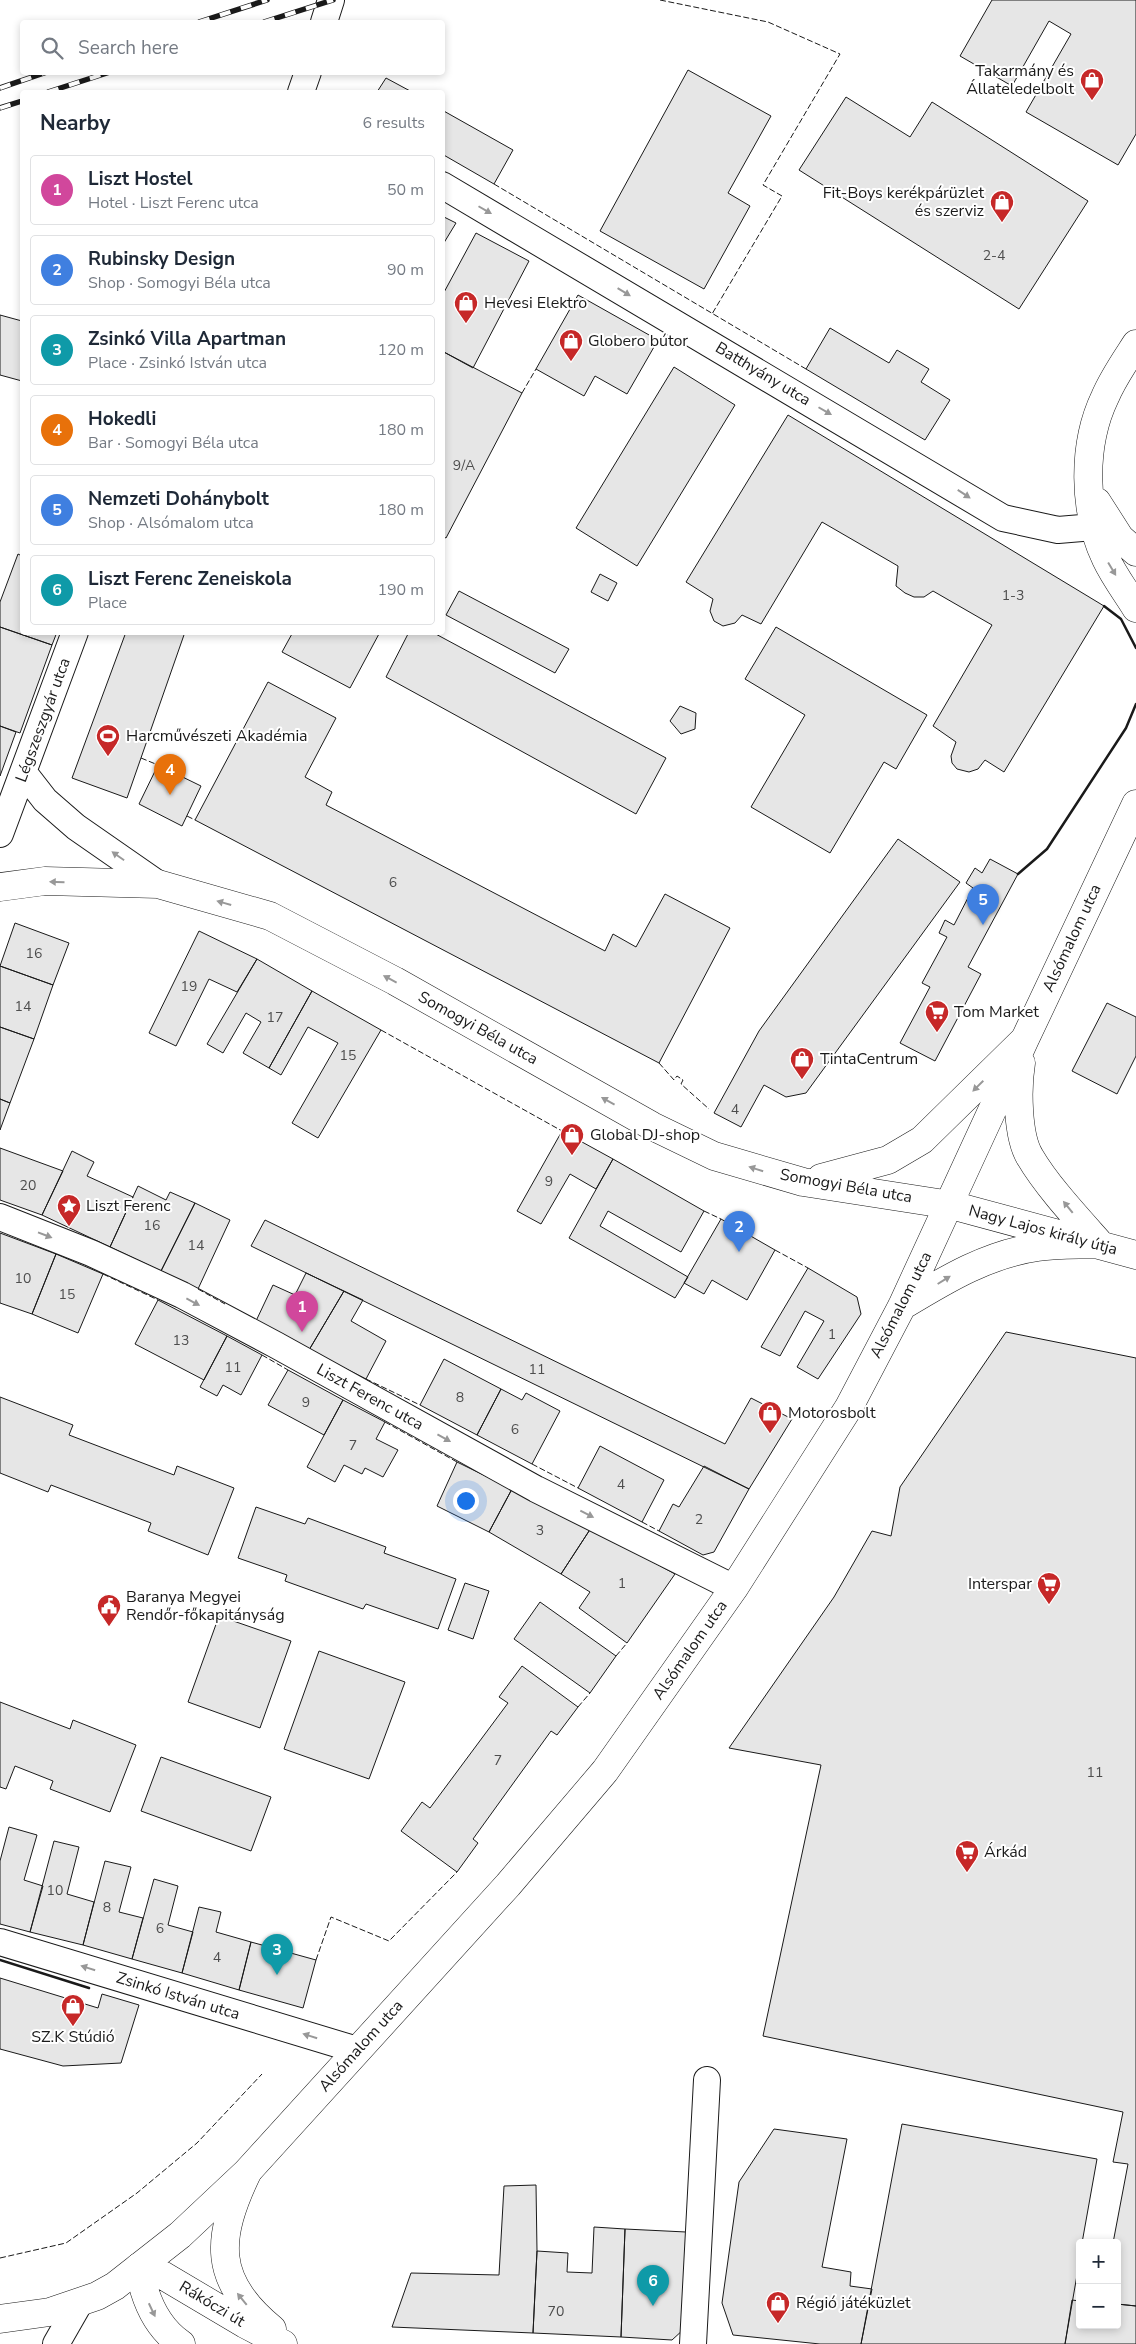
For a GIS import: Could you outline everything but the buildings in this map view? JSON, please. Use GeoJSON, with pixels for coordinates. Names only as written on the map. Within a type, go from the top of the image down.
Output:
{"type":"FeatureCollection","features":[{"type":"Feature","properties":{"kind":"main road"},"geometry":{"type":"LineString","coordinates":[[1136,344],[1104,397],[1092,431],[1089,488],[1094,527],[1106,560],[1136,608]]}},
{"type":"Feature","properties":{"kind":"main road"},"geometry":{"type":"LineString","coordinates":[[1089,488],[1104,516],[1120,538],[1136,552]]}},
{"type":"Feature","properties":{"kind":"main road","name":"Alsómalom utca"},"geometry":{"type":"LineString","coordinates":[[140,2267],[180,2235],[247,2172],[508,1885],[605,1771],[734,1588],[849,1407],[902,1306],[1136,804]]}},
{"type":"Feature","properties":{"kind":"main road","name":"Somogyi Béla utca"},"geometry":{"type":"LineString","coordinates":[[0,887],[45,881],[158,884],[270,916],[395,981],[652,1126],[714,1156],[803,1182],[951,1204]]}},
{"type":"Feature","properties":{"kind":"main road"},"geometry":{"type":"LineString","coordinates":[[803,1182],[888,1160],[922,1140],[1025,1039]]}},
{"type":"Feature","properties":{"kind":"main road"},"geometry":{"type":"LineString","coordinates":[[1025,1039],[1018,1086],[1022,1127],[1029,1156],[1066,1206],[1100,1244]]}},
{"type":"Feature","properties":{"kind":"main road","name":"Nagy Lajos király útja"},"geometry":{"type":"LineString","coordinates":[[951,1204],[1100,1244],[1136,1256]]}},
{"type":"Feature","properties":{"kind":"main road"},"geometry":{"type":"LineString","coordinates":[[902,1306],[954,1274],[992,1258],[1038,1247],[1100,1244]]}},
{"type":"Feature","properties":{"kind":"main road"},"geometry":{"type":"LineString","coordinates":[[247,2172],[232,2205],[224,2254],[226,2269],[238,2295],[258,2318],[291,2344]]}},
{"type":"Feature","properties":{"kind":"main road"},"geometry":{"type":"LineString","coordinates":[[0,2319],[50,2312],[80,2302],[114,2286],[140,2267],[143,2288],[158,2322],[169,2336],[181,2344]]}},
{"type":"Feature","properties":{"kind":"main road","name":"Rákóczi út"},"geometry":{"type":"LineString","coordinates":[[140,2267],[164,2276],[283,2344]]}},
{"type":"Feature","properties":{"kind":"street"},"geometry":{"type":"LineString","coordinates":[[325,20],[331,0]]}},
{"type":"Feature","properties":{"kind":"street"},"geometry":{"type":"LineString","coordinates":[[302,90],[307,75]]}},
{"type":"Feature","properties":{"kind":"street","name":"Batthyány utca"},"geometry":{"type":"LineString","coordinates":[[445,187],[1003,518],[1058,530],[1094,527]]}},
{"type":"Feature","properties":{"kind":"street","name":"Légszeszgyár utca"},"geometry":{"type":"LineString","coordinates":[[0,834],[74,635]]}},
{"type":"Feature","properties":{"kind":"street"},"geometry":{"type":"LineString","coordinates":[[24,773],[45,800],[76,827],[158,884]]}},
{"type":"Feature","properties":{"kind":"street","name":"Liszt Ferenc utca"},"geometry":{"type":"LineString","coordinates":[[0,1217],[91,1253],[182,1295],[536,1489],[734,1588]]}},
{"type":"Feature","properties":{"kind":"street","name":"Zsinkó István utca"},"geometry":{"type":"LineString","coordinates":[[0,1942],[357,2050]]}},
{"type":"Feature","properties":{"kind":"street"},"geometry":{"type":"LineString","coordinates":[[693,2344],[708,2080]]}},
{"type":"Feature","properties":{"kind":"street"},"geometry":{"type":"LineString","coordinates":[[56,2344],[80,2302]]}},
{"type":"Feature","properties":{"kind":"railway"},"geometry":{"type":"LineString","coordinates":[[205,20],[267,0]]}},
{"type":"Feature","properties":{"kind":"railway"},"geometry":{"type":"LineString","coordinates":[[270,20],[333,0]]}},
{"type":"Feature","properties":{"kind":"railway"},"geometry":{"type":"LineString","coordinates":[[0,88],[38,75]]}},
{"type":"Feature","properties":{"kind":"railway"},"geometry":{"type":"LineString","coordinates":[[54,90],[101,75]]}},
{"type":"Feature","properties":{"kind":"railway"},"geometry":{"type":"LineString","coordinates":[[0,108],[20,102]]}},
{"type":"Feature","properties":{"kind":"fence"},"geometry":{"type":"LineString","coordinates":[[660,0],[768,22],[840,54],[763,185],[782,196],[712,314]]}},
{"type":"Feature","properties":{"kind":"fence"},"geometry":{"type":"LineString","coordinates":[[494,184],[806,369]]}},
{"type":"Feature","properties":{"kind":"fence"},"geometry":{"type":"LineString","coordinates":[[658,340],[672,345]]}},
{"type":"Feature","properties":{"kind":"fence"},"geometry":{"type":"LineString","coordinates":[[522,393],[536,369]]}},
{"type":"Feature","properties":{"kind":"fence"},"geometry":{"type":"LineString","coordinates":[[141,758],[158,765]]}},
{"type":"Feature","properties":{"kind":"fence"},"geometry":{"type":"LineString","coordinates":[[187,816],[195,820]]}},
{"type":"Feature","properties":{"kind":"fence"},"geometry":{"type":"LineString","coordinates":[[381,1030],[562,1131]]}},
{"type":"Feature","properties":{"kind":"fence"},"geometry":{"type":"LineString","coordinates":[[659,1063],[674,1080],[677,1076],[683,1080],[681,1084],[709,1109]]}},
{"type":"Feature","properties":{"kind":"fence"},"geometry":{"type":"LineString","coordinates":[[704,1211],[721,1219]]}},
{"type":"Feature","properties":{"kind":"fence"},"geometry":{"type":"LineString","coordinates":[[775,1250],[808,1268]]}},
{"type":"Feature","properties":{"kind":"fence"},"geometry":{"type":"LineString","coordinates":[[103,1274],[158,1300]]}},
{"type":"Feature","properties":{"kind":"fence"},"geometry":{"type":"LineString","coordinates":[[198,1289],[225,1304]]}},
{"type":"Feature","properties":{"kind":"fence"},"geometry":{"type":"LineString","coordinates":[[262,1355],[288,1370]]}},
{"type":"Feature","properties":{"kind":"fence"},"geometry":{"type":"LineString","coordinates":[[366,1379],[420,1405]]}},
{"type":"Feature","properties":{"kind":"fence"},"geometry":{"type":"LineString","coordinates":[[385,1422],[457,1462]]}},
{"type":"Feature","properties":{"kind":"fence"},"geometry":{"type":"LineString","coordinates":[[532,1464],[578,1488]]}},
{"type":"Feature","properties":{"kind":"fence"},"geometry":{"type":"LineString","coordinates":[[642,1522],[659,1531]]}},
{"type":"Feature","properties":{"kind":"fence"},"geometry":{"type":"LineString","coordinates":[[616,1656],[627,1643]]}},
{"type":"Feature","properties":{"kind":"fence"},"geometry":{"type":"LineString","coordinates":[[578,1707],[590,1693]]}},
{"type":"Feature","properties":{"kind":"fence"},"geometry":{"type":"LineString","coordinates":[[316,1960],[331,1917],[389,1941],[457,1872]]}},
{"type":"Feature","properties":{"kind":"fence"},"geometry":{"type":"LineString","coordinates":[[0,2258],[66,2243],[137,2193],[197,2143],[262,2074]]}},
{"type":"Feature","properties":{"kind":"wall"},"geometry":{"type":"LineString","coordinates":[[1104,606],[1121,619],[1136,648]]}},
{"type":"Feature","properties":{"kind":"wall"},"geometry":{"type":"LineString","coordinates":[[1018,874],[1047,849],[1126,728],[1136,704]]}},
{"type":"Feature","properties":{"kind":"wall"},"geometry":{"type":"LineString","coordinates":[[0,1960],[89,1988]]}},
{"type":"Feature","properties":{"kind":"place","name":"Takarmány és Állateledelbolt"},"geometry":{"type":"Point","coordinates":[1092,101]}},
{"type":"Feature","properties":{"kind":"place","name":"Fit-Boys kerékpárüzlet és szerviz"},"geometry":{"type":"Point","coordinates":[1002,223]}},
{"type":"Feature","properties":{"kind":"place","name":"Hevesi Elektro"},"geometry":{"type":"Point","coordinates":[466,324]}},
{"type":"Feature","properties":{"kind":"place","name":"Globero bútor"},"geometry":{"type":"Point","coordinates":[571,362]}},
{"type":"Feature","properties":{"kind":"place","name":"Harcművészeti Akadémia"},"geometry":{"type":"Point","coordinates":[108,757]}},
{"type":"Feature","properties":{"kind":"place","name":"Hokedli"},"geometry":{"type":"Point","coordinates":[170,795]}},
{"type":"Feature","properties":{"kind":"place","name":"Nemzeti Dohánybolt"},"geometry":{"type":"Point","coordinates":[983,925]}},
{"type":"Feature","properties":{"kind":"place","name":"Tom Market"},"geometry":{"type":"Point","coordinates":[937,1033]}},
{"type":"Feature","properties":{"kind":"place","name":"TintaCentrum"},"geometry":{"type":"Point","coordinates":[802,1080]}},
{"type":"Feature","properties":{"kind":"place","name":"Global DJ-shop"},"geometry":{"type":"Point","coordinates":[572,1156]}},
{"type":"Feature","properties":{"kind":"place","name":"Liszt Ferenc"},"geometry":{"type":"Point","coordinates":[69,1227]}},
{"type":"Feature","properties":{"kind":"place","name":"Rubinsky Design"},"geometry":{"type":"Point","coordinates":[739,1252]}},
{"type":"Feature","properties":{"kind":"place","name":"Liszt Hostel"},"geometry":{"type":"Point","coordinates":[302,1332]}},
{"type":"Feature","properties":{"kind":"place","name":"Motorosbolt"},"geometry":{"type":"Point","coordinates":[770,1434]}},
{"type":"Feature","properties":{"kind":"place","name":"Interspar"},"geometry":{"type":"Point","coordinates":[1049,1605]}},
{"type":"Feature","properties":{"kind":"place","name":"Baranya Megyei Rendőr-főkapitányság"},"geometry":{"type":"Point","coordinates":[109,1627]}},
{"type":"Feature","properties":{"kind":"place","name":"Árkád"},"geometry":{"type":"Point","coordinates":[967,1873]}},
{"type":"Feature","properties":{"kind":"place","name":"Zsinkó Villa Apartman"},"geometry":{"type":"Point","coordinates":[277,1975]}},
{"type":"Feature","properties":{"kind":"place","name":"SZ.K Stúdió"},"geometry":{"type":"Point","coordinates":[73,2027]}},
{"type":"Feature","properties":{"kind":"place","name":"Liszt Ferenc Zeneiskola"},"geometry":{"type":"Point","coordinates":[653,2306]}},
{"type":"Feature","properties":{"kind":"place","name":"Régió játéküzlet"},"geometry":{"type":"Point","coordinates":[778,2324]}}]}
